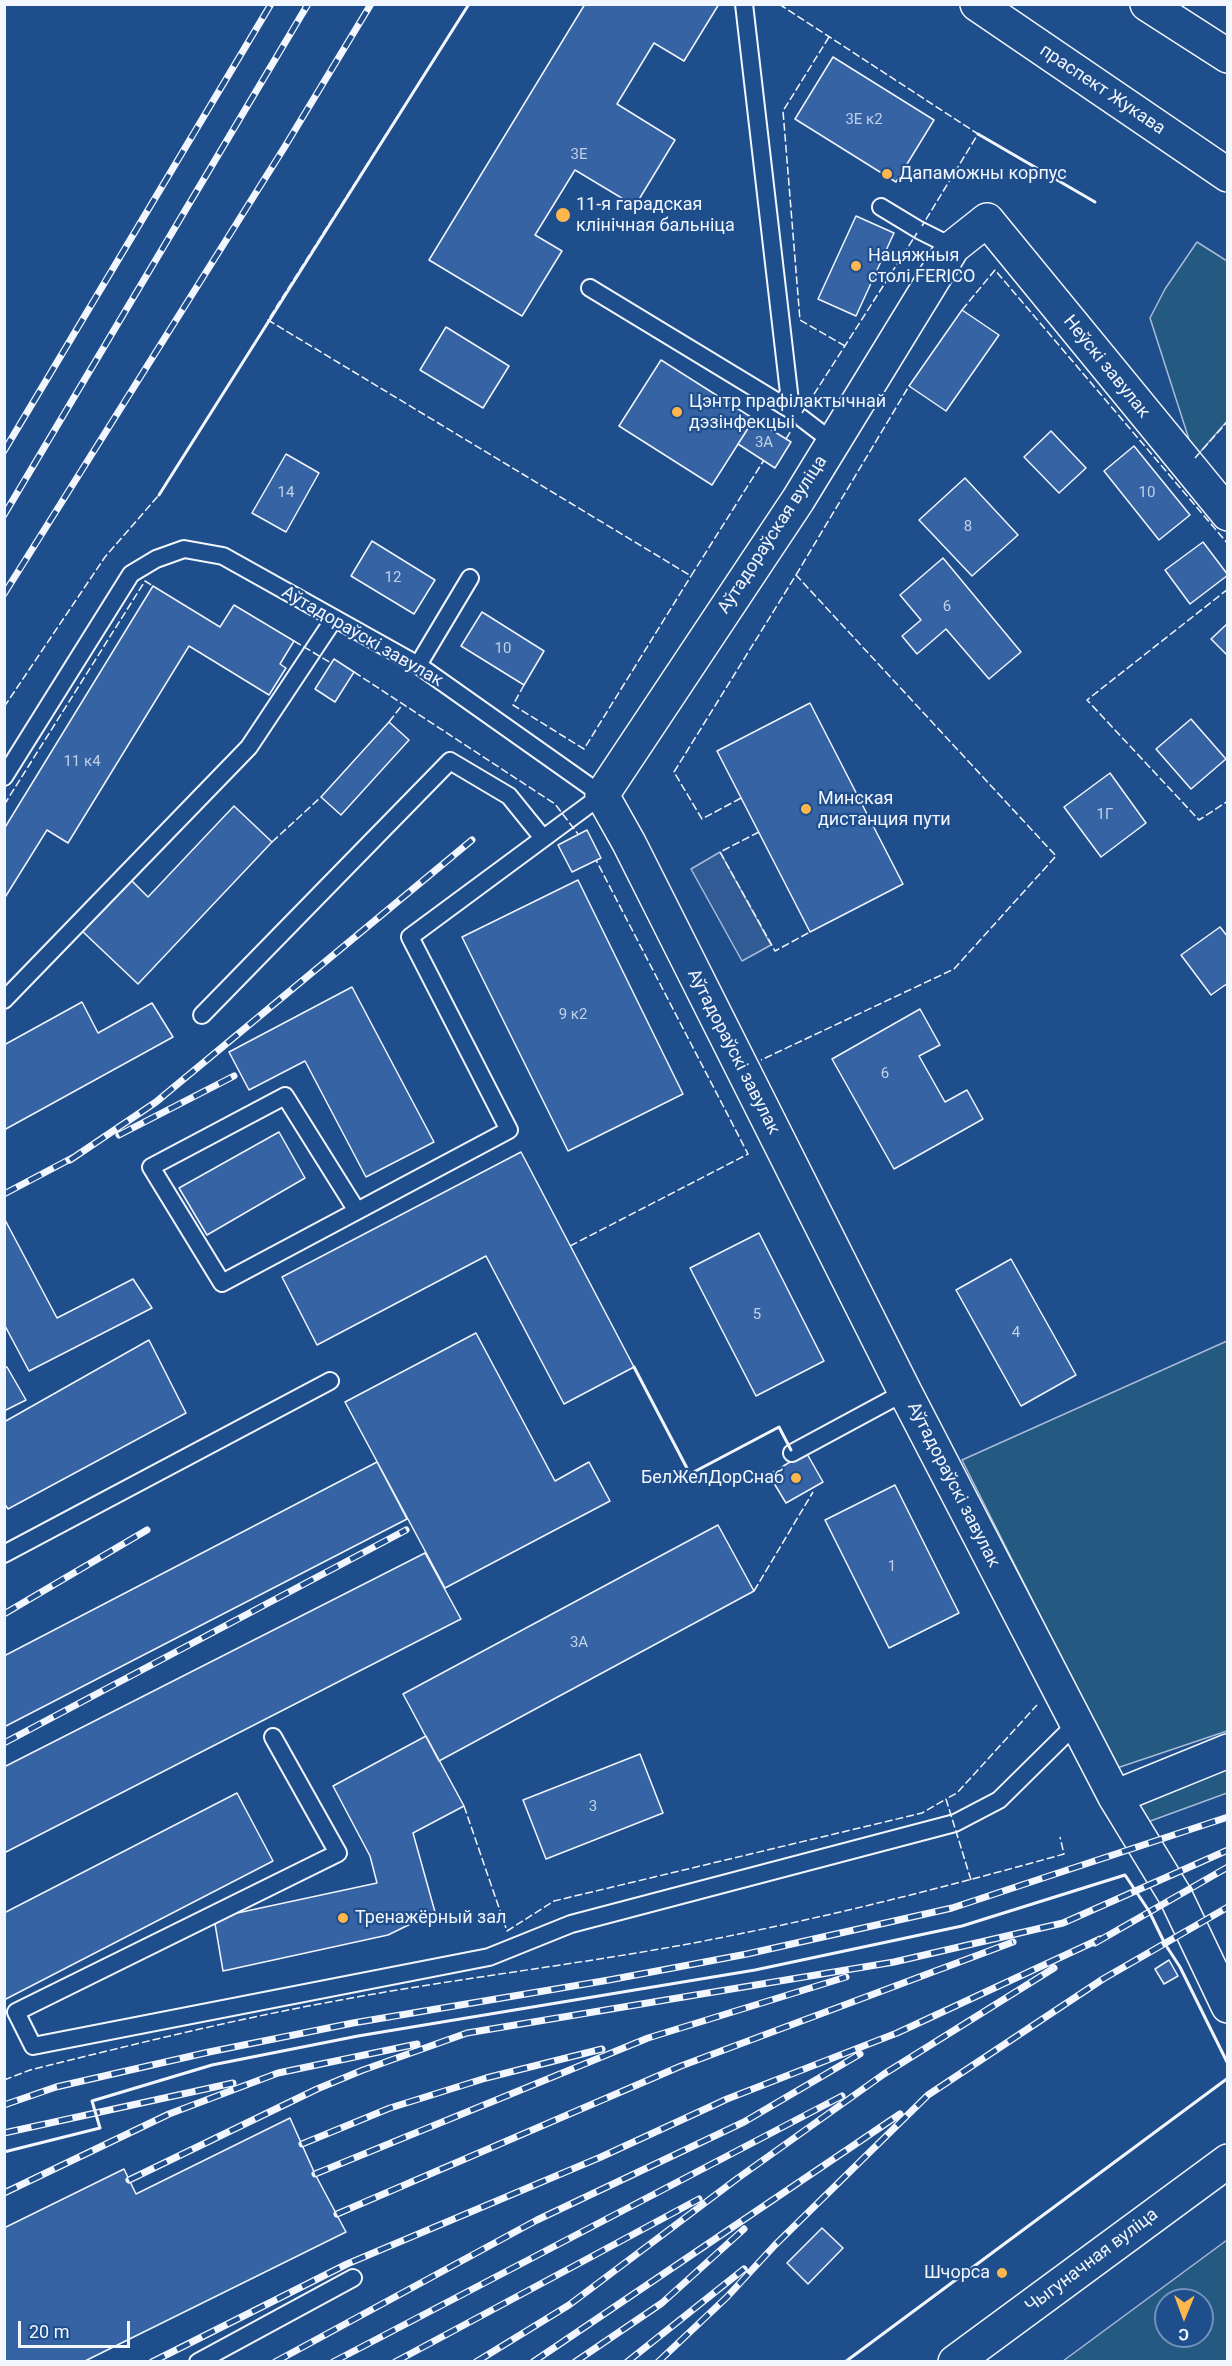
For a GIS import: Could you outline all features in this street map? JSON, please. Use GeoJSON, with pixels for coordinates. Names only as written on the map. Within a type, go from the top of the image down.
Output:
{"type":"FeatureCollection","features":[{"type":"Feature","properties":{"kind":"street","name":"праспект Жукава"},"geometry":{"type":"LineString","coordinates":[[977,4],[1227,175]]}},
{"type":"Feature","properties":{"kind":"street"},"geometry":{"type":"LineString","coordinates":[[1147,4],[1227,56]]}},
{"type":"Feature","properties":{"kind":"street","name":"Аўтадораўская вуліца"},"geometry":{"type":"LineString","coordinates":[[602,795],[798,500],[953,247],[987,220]]}},
{"type":"Feature","properties":{"kind":"street","name":"Неўскі завулак"},"geometry":{"type":"LineString","coordinates":[[987,220],[1227,514]]}},
{"type":"Feature","properties":{"kind":"street","name":"Аўтадораўскі завулак"},"geometry":{"type":"LineString","coordinates":[[602,795],[629,843],[905,1392],[1115,1797],[1176,1897],[1227,2006]]}},
{"type":"Feature","properties":{"kind":"street"},"geometry":{"type":"LineString","coordinates":[[1115,1797],[1227,1751]]}},
{"type":"Feature","properties":{"kind":"street","name":"Чыгуначная вуліца"},"geometry":{"type":"LineString","coordinates":[[956,2361],[1227,2161]]}},
{"type":"Feature","properties":{"kind":"lane"},"geometry":{"type":"LineString","coordinates":[[744,4],[791,410]]}},
{"type":"Feature","properties":{"kind":"lane"},"geometry":{"type":"LineString","coordinates":[[881,207],[953,247]]}},
{"type":"Feature","properties":{"kind":"lane"},"geometry":{"type":"LineString","coordinates":[[590,288],[791,410],[833,442]]}},
{"type":"Feature","properties":{"kind":"lane","name":"Аўтадораўскі завулак"},"geometry":{"type":"LineString","coordinates":[[4,777],[130,574],[156,559],[184,549],[223,556],[418,665],[602,795]]}},
{"type":"Feature","properties":{"kind":"lane"},"geometry":{"type":"LineString","coordinates":[[418,665],[470,578]]}},
{"type":"Feature","properties":{"kind":"lane"},"geometry":{"type":"LineString","coordinates":[[4,1000],[249,747],[334,619]]}},
{"type":"Feature","properties":{"kind":"lane"},"geometry":{"type":"LineString","coordinates":[[202,1015],[450,761],[509,796],[543,838]]}},
{"type":"Feature","properties":{"kind":"lane"},"geometry":{"type":"LineString","coordinates":[[357,1211],[285,1096],[151,1167],[222,1283],[509,1130],[410,937],[602,795]]}},
{"type":"Feature","properties":{"kind":"lane"},"geometry":{"type":"LineString","coordinates":[[4,1554],[330,1381]]}},
{"type":"Feature","properties":{"kind":"lane"},"geometry":{"type":"LineString","coordinates":[[792,1453],[905,1392]]}},
{"type":"Feature","properties":{"kind":"lane"},"geometry":{"type":"LineString","coordinates":[[273,1737],[338,1853],[16,2012],[33,2046],[489,1957],[572,1924],[955,1823],[999,1800],[1077,1723]]}},
{"type":"Feature","properties":{"kind":"lane"},"geometry":{"type":"LineString","coordinates":[[198,2361],[353,2278]]}},
{"type":"Feature","properties":{"kind":"shaded area"},"geometry":{"type":"Polygon","coordinates":[[[1197,242],[1227,261],[1227,421],[1195,458],[1150,318],[1165,289],[1197,242]]]}},
{"type":"Feature","properties":{"kind":"shaded area"},"geometry":{"type":"Polygon","coordinates":[[[720,852],[771,945],[742,961],[691,869],[720,852]]]}},
{"type":"Feature","properties":{"kind":"shaded area"},"geometry":{"type":"Polygon","coordinates":[[[1227,1341],[1227,1731],[1117,1768],[962,1460],[1227,1341]]]}},
{"type":"Feature","properties":{"kind":"shaded area"},"geometry":{"type":"Polygon","coordinates":[[[1227,1765],[1227,1793],[1145,1823],[1134,1801],[1227,1765]]]}},
{"type":"Feature","properties":{"kind":"shaded area"},"geometry":{"type":"Polygon","coordinates":[[[1227,2240],[1227,2361],[1063,2361],[1154,2294],[1154,2348],[1214,2348],[1214,2288],[1162,2288],[1227,2240]]]}},
{"type":"Feature","properties":{"kind":"building"},"geometry":{"type":"Polygon","coordinates":[[[585,4],[719,4],[684,61],[654,43],[617,104],[675,140],[635,206],[575,170],[535,235],[562,251],[522,316],[429,260],[585,4]]]}},
{"type":"Feature","properties":{"kind":"building"},"geometry":{"type":"Polygon","coordinates":[[[833,57],[934,120],[896,182],[795,119],[833,57]]]}},
{"type":"Feature","properties":{"kind":"building","name":"Нацяжныя столі FERICO"},"geometry":{"type":"Polygon","coordinates":[[[856,216],[894,233],[856,316],[818,299],[856,216]]]}},
{"type":"Feature","properties":{"kind":"building"},"geometry":{"type":"Polygon","coordinates":[[[962,310],[999,335],[946,411],[909,386],[962,310]]]}},
{"type":"Feature","properties":{"kind":"building"},"geometry":{"type":"Polygon","coordinates":[[[446,327],[509,366],[483,408],[420,370],[446,327]]]}},
{"type":"Feature","properties":{"kind":"building"},"geometry":{"type":"Polygon","coordinates":[[[661,360],[754,419],[712,485],[619,426],[661,360]]]}},
{"type":"Feature","properties":{"kind":"building"},"geometry":{"type":"Polygon","coordinates":[[[754,419],[791,442],[775,468],[738,444],[754,419]]]}},
{"type":"Feature","properties":{"kind":"building"},"geometry":{"type":"Polygon","coordinates":[[[1051,431],[1086,468],[1059,493],[1024,457],[1051,431]]]}},
{"type":"Feature","properties":{"kind":"building"},"geometry":{"type":"Polygon","coordinates":[[[1134,446],[1190,515],[1159,540],[1104,471],[1134,446]]]}},
{"type":"Feature","properties":{"kind":"building"},"geometry":{"type":"Polygon","coordinates":[[[286,454],[319,473],[286,532],[252,513],[286,454]]]}},
{"type":"Feature","properties":{"kind":"building"},"geometry":{"type":"Polygon","coordinates":[[[965,478],[1018,535],[972,576],[919,520],[965,478]]]}},
{"type":"Feature","properties":{"kind":"building"},"geometry":{"type":"Polygon","coordinates":[[[372,541],[435,580],[414,614],[351,576],[372,541]]]}},
{"type":"Feature","properties":{"kind":"building"},"geometry":{"type":"Polygon","coordinates":[[[1203,542],[1228,575],[1190,604],[1165,570],[1203,542]]]}},
{"type":"Feature","properties":{"kind":"building"},"geometry":{"type":"Polygon","coordinates":[[[943,558],[1021,652],[989,679],[946,629],[917,654],[902,636],[921,620],[900,595],[943,558]]]}},
{"type":"Feature","properties":{"kind":"building"},"geometry":{"type":"Polygon","coordinates":[[[153,586],[220,627],[234,605],[294,641],[280,664],[286,668],[269,695],[189,646],[68,843],[47,830],[4,899],[4,829],[153,586]]]}},
{"type":"Feature","properties":{"kind":"building"},"geometry":{"type":"Polygon","coordinates":[[[482,612],[544,651],[524,685],[461,646],[482,612]]]}},
{"type":"Feature","properties":{"kind":"building"},"geometry":{"type":"Polygon","coordinates":[[[1228,623],[1228,656],[1211,639],[1228,623]]]}},
{"type":"Feature","properties":{"kind":"building"},"geometry":{"type":"Polygon","coordinates":[[[334,659],[354,672],[335,702],[315,689],[334,659]]]}},
{"type":"Feature","properties":{"kind":"building","name":"Минская дистанция пути"},"geometry":{"type":"Polygon","coordinates":[[[810,703],[903,884],[810,932],[717,751],[810,703]]]}},
{"type":"Feature","properties":{"kind":"building"},"geometry":{"type":"Polygon","coordinates":[[[1191,719],[1226,759],[1191,789],[1156,749],[1191,719]]]}},
{"type":"Feature","properties":{"kind":"building"},"geometry":{"type":"Polygon","coordinates":[[[389,722],[409,740],[341,815],[321,797],[389,722]]]}},
{"type":"Feature","properties":{"kind":"building"},"geometry":{"type":"Polygon","coordinates":[[[1110,773],[1146,823],[1101,857],[1064,807],[1110,773]]]}},
{"type":"Feature","properties":{"kind":"building"},"geometry":{"type":"Polygon","coordinates":[[[234,806],[272,842],[138,984],[81,930],[130,879],[148,897],[234,806]]]}},
{"type":"Feature","properties":{"kind":"building"},"geometry":{"type":"Polygon","coordinates":[[[587,830],[601,858],[572,872],[558,845],[587,830]]]}},
{"type":"Feature","properties":{"kind":"building"},"geometry":{"type":"Polygon","coordinates":[[[578,880],[683,1094],[568,1151],[462,937],[578,880]]]}},
{"type":"Feature","properties":{"kind":"building"},"geometry":{"type":"Polygon","coordinates":[[[1220,927],[1228,937],[1228,983],[1211,995],[1181,955],[1220,927]]]}},
{"type":"Feature","properties":{"kind":"building"},"geometry":{"type":"Polygon","coordinates":[[[352,987],[434,1142],[366,1177],[305,1061],[249,1090],[229,1052],[352,987]]]}},
{"type":"Feature","properties":{"kind":"building"},"geometry":{"type":"Polygon","coordinates":[[[82,1002],[98,1033],[152,1003],[173,1037],[4,1130],[4,1045],[82,1002]]]}},
{"type":"Feature","properties":{"kind":"building"},"geometry":{"type":"Polygon","coordinates":[[[920,1009],[940,1045],[919,1056],[945,1102],[967,1090],[983,1119],[894,1169],[832,1059],[920,1009]]]}},
{"type":"Feature","properties":{"kind":"building"},"geometry":{"type":"Polygon","coordinates":[[[279,1132],[305,1178],[207,1235],[179,1188],[279,1132]]]}},
{"type":"Feature","properties":{"kind":"building"},"geometry":{"type":"Polygon","coordinates":[[[521,1152],[634,1367],[564,1404],[486,1256],[317,1345],[282,1277],[521,1152]]]}},
{"type":"Feature","properties":{"kind":"building"},"geometry":{"type":"Polygon","coordinates":[[[4,1218],[57,1318],[133,1279],[152,1308],[29,1371],[4,1324],[4,1218]]]}},
{"type":"Feature","properties":{"kind":"building"},"geometry":{"type":"Polygon","coordinates":[[[759,1233],[824,1361],[756,1396],[690,1268],[759,1233]]]}},
{"type":"Feature","properties":{"kind":"building"},"geometry":{"type":"Polygon","coordinates":[[[1011,1259],[1076,1375],[1021,1406],[956,1290],[1011,1259]]]}},
{"type":"Feature","properties":{"kind":"building"},"geometry":{"type":"Polygon","coordinates":[[[476,1333],[555,1481],[589,1462],[610,1501],[445,1588],[345,1402],[476,1333]]]}},
{"type":"Feature","properties":{"kind":"building"},"geometry":{"type":"Polygon","coordinates":[[[149,1340],[186,1413],[8,1509],[4,1503],[4,1422],[149,1340]]]}},
{"type":"Feature","properties":{"kind":"building"},"geometry":{"type":"Polygon","coordinates":[[[7,1367],[26,1400],[4,1411],[4,1368],[7,1367]]]}},
{"type":"Feature","properties":{"kind":"building","name":"БелЖелДорСнаб"},"geometry":{"type":"Polygon","coordinates":[[[806,1452],[823,1482],[786,1503],[769,1475],[806,1452]]]}},
{"type":"Feature","properties":{"kind":"building"},"geometry":{"type":"Polygon","coordinates":[[[377,1462],[407,1519],[4,1727],[4,1656],[377,1462]]]}},
{"type":"Feature","properties":{"kind":"building"},"geometry":{"type":"Polygon","coordinates":[[[895,1485],[959,1613],[889,1648],[825,1520],[895,1485]]]}},
{"type":"Feature","properties":{"kind":"building"},"geometry":{"type":"Polygon","coordinates":[[[718,1525],[754,1591],[439,1761],[403,1694],[718,1525]]]}},
{"type":"Feature","properties":{"kind":"building"},"geometry":{"type":"Polygon","coordinates":[[[425,1553],[461,1619],[4,1853],[4,1767],[425,1553]]]}},
{"type":"Feature","properties":{"kind":"building"},"geometry":{"type":"Polygon","coordinates":[[[426,1736],[464,1806],[413,1833],[435,1912],[388,1935],[223,1971],[214,1918],[377,1883],[370,1856],[333,1786],[426,1736]]]}},
{"type":"Feature","properties":{"kind":"building"},"geometry":{"type":"Polygon","coordinates":[[[640,1754],[663,1813],[546,1859],[523,1800],[640,1754]]]}},
{"type":"Feature","properties":{"kind":"building"},"geometry":{"type":"Polygon","coordinates":[[[237,1793],[273,1861],[4,2000],[4,1913],[237,1793]]]}},
{"type":"Feature","properties":{"kind":"building"},"geometry":{"type":"Polygon","coordinates":[[[1169,1960],[1178,1976],[1164,1984],[1155,1969],[1169,1960]]]}},
{"type":"Feature","properties":{"kind":"building"},"geometry":{"type":"Polygon","coordinates":[[[290,2118],[315,2174],[346,2232],[83,2362],[4,2362],[4,2228],[124,2169],[136,2194],[290,2118]]]}},
{"type":"Feature","properties":{"kind":"building"},"geometry":{"type":"Polygon","coordinates":[[[822,2228],[843,2248],[808,2284],[787,2263],[822,2228]]]}},
{"type":"Feature","properties":{"kind":"railway"},"geometry":{"type":"LineString","coordinates":[[4,451],[271,4]]}},
{"type":"Feature","properties":{"kind":"railway"},"geometry":{"type":"LineString","coordinates":[[4,515],[308,4]]}},
{"type":"Feature","properties":{"kind":"railway"},"geometry":{"type":"LineString","coordinates":[[4,594],[284,148],[371,4]]}},
{"type":"Feature","properties":{"kind":"railway"},"geometry":{"type":"LineString","coordinates":[[70,1160],[156,1102],[472,840]]}},
{"type":"Feature","properties":{"kind":"railway"},"geometry":{"type":"LineString","coordinates":[[119,1135],[234,1076]]}},
{"type":"Feature","properties":{"kind":"railway"},"geometry":{"type":"LineString","coordinates":[[4,1194],[76,1156]]}},
{"type":"Feature","properties":{"kind":"railway"},"geometry":{"type":"LineString","coordinates":[[4,1614],[147,1530]]}},
{"type":"Feature","properties":{"kind":"railway"},"geometry":{"type":"LineString","coordinates":[[4,1743],[406,1530]]}},
{"type":"Feature","properties":{"kind":"railway"},"geometry":{"type":"LineString","coordinates":[[4,2105],[56,2087],[209,2052],[353,2023],[609,1980],[747,1954],[952,1908],[1228,1817]]}},
{"type":"Feature","properties":{"kind":"railway"},"geometry":{"type":"LineString","coordinates":[[129,2180],[317,2089],[467,2033],[894,1962],[1063,1923],[1228,1850]]}},
{"type":"Feature","properties":{"kind":"railway"},"geometry":{"type":"LineString","coordinates":[[1095,1943],[1228,1867]]}},
{"type":"Feature","properties":{"kind":"railway"},"geometry":{"type":"LineString","coordinates":[[658,2362],[727,2297],[775,2245],[928,2095],[1103,1979],[1228,1907]]}},
{"type":"Feature","properties":{"kind":"railway"},"geometry":{"type":"LineString","coordinates":[[152,2362],[347,2264],[601,2157],[727,2099],[897,2033],[1100,1939]]}},
{"type":"Feature","properties":{"kind":"railway"},"geometry":{"type":"LineString","coordinates":[[337,2214],[681,2066],[1013,1942]]}},
{"type":"Feature","properties":{"kind":"railway"},"geometry":{"type":"LineString","coordinates":[[476,2362],[569,2305],[738,2178],[884,2074],[1054,1968]]}},
{"type":"Feature","properties":{"kind":"railway"},"geometry":{"type":"LineString","coordinates":[[315,2174],[648,2038],[846,1977]]}},
{"type":"Feature","properties":{"kind":"railway"},"geometry":{"type":"LineString","coordinates":[[4,2193],[169,2114],[278,2073],[417,2044]]}},
{"type":"Feature","properties":{"kind":"railway"},"geometry":{"type":"LineString","coordinates":[[302,2144],[390,2108],[486,2078],[602,2049]]}},
{"type":"Feature","properties":{"kind":"railway"},"geometry":{"type":"LineString","coordinates":[[275,2362],[537,2220],[744,2122],[860,2054]]}},
{"type":"Feature","properties":{"kind":"railway"},"geometry":{"type":"LineString","coordinates":[[4,2133],[233,2083]]}},
{"type":"Feature","properties":{"kind":"railway"},"geometry":{"type":"LineString","coordinates":[[333,2362],[842,2096]]}},
{"type":"Feature","properties":{"kind":"railway"},"geometry":{"type":"LineString","coordinates":[[533,2362],[900,2114]]}},
{"type":"Feature","properties":{"kind":"railway"},"geometry":{"type":"LineString","coordinates":[[395,2362],[699,2199]]}},
{"type":"Feature","properties":{"kind":"railway"},"geometry":{"type":"LineString","coordinates":[[575,2362],[662,2303],[744,2229]]}},
{"type":"Feature","properties":{"kind":"railway"},"geometry":{"type":"LineString","coordinates":[[627,2362],[744,2269]]}},
{"type":"Feature","properties":{"kind":"fence"},"geometry":{"type":"LineString","coordinates":[[469,4],[268,320],[691,576],[764,460]]}},
{"type":"Feature","properties":{"kind":"fence"},"geometry":{"type":"LineString","coordinates":[[779,4],[978,134],[922,226]]}},
{"type":"Feature","properties":{"kind":"fence"},"geometry":{"type":"LineString","coordinates":[[829,37],[783,111],[800,320],[845,346]]}},
{"type":"Feature","properties":{"kind":"fence"},"geometry":{"type":"LineString","coordinates":[[802,413],[917,233]]}},
{"type":"Feature","properties":{"kind":"fence"},"geometry":{"type":"LineString","coordinates":[[962,310],[995,270],[1228,544]]}},
{"type":"Feature","properties":{"kind":"fence"},"geometry":{"type":"LineString","coordinates":[[796,575],[909,386]]}},
{"type":"Feature","properties":{"kind":"fence"},"geometry":{"type":"LineString","coordinates":[[786,439],[797,421]]}},
{"type":"Feature","properties":{"kind":"fence"},"geometry":{"type":"LineString","coordinates":[[1195,458],[1228,421]]}},
{"type":"Feature","properties":{"kind":"fence"},"geometry":{"type":"LineString","coordinates":[[4,707],[105,557],[159,495]]}},
{"type":"Feature","properties":{"kind":"fence"},"geometry":{"type":"LineString","coordinates":[[741,798],[702,819],[674,772],[796,575],[1056,856],[954,969],[761,1060]]}},
{"type":"Feature","properties":{"kind":"fence"},"geometry":{"type":"LineString","coordinates":[[524,685],[513,705],[584,749],[691,576]]}},
{"type":"Feature","properties":{"kind":"fence"},"geometry":{"type":"LineString","coordinates":[[4,805],[145,581],[153,586]]}},
{"type":"Feature","properties":{"kind":"fence"},"geometry":{"type":"LineString","coordinates":[[1228,589],[1087,700],[1199,820],[1228,801]]}},
{"type":"Feature","properties":{"kind":"fence"},"geometry":{"type":"LineString","coordinates":[[294,641],[331,663]]}},
{"type":"Feature","properties":{"kind":"fence"},"geometry":{"type":"LineString","coordinates":[[354,672],[555,804],[578,834]]}},
{"type":"Feature","properties":{"kind":"fence"},"geometry":{"type":"LineString","coordinates":[[389,722],[403,704]]}},
{"type":"Feature","properties":{"kind":"fence"},"geometry":{"type":"LineString","coordinates":[[272,842],[321,797]]}},
{"type":"Feature","properties":{"kind":"fence"},"geometry":{"type":"LineString","coordinates":[[759,832],[720,852],[775,951],[810,932]]}},
{"type":"Feature","properties":{"kind":"fence"},"geometry":{"type":"LineString","coordinates":[[570,1246],[748,1154],[596,860]]}},
{"type":"Feature","properties":{"kind":"fence"},"geometry":{"type":"LineString","coordinates":[[754,1591],[813,1492]]}},
{"type":"Feature","properties":{"kind":"fence"},"geometry":{"type":"LineString","coordinates":[[971,1880],[946,1799],[957,1793],[1037,1705]]}},
{"type":"Feature","properties":{"kind":"fence"},"geometry":{"type":"LineString","coordinates":[[464,1806],[507,1931],[554,1901],[922,1813],[946,1799]]}},
{"type":"Feature","properties":{"kind":"fence"},"geometry":{"type":"LineString","coordinates":[[4,2080],[30,2070],[306,2006],[690,1944],[821,1916],[943,1887],[1064,1854],[1060,1837]]}},
{"type":"Feature","properties":{"kind":"wall"},"geometry":{"type":"LineString","coordinates":[[159,495],[469,4]]}},
{"type":"Feature","properties":{"kind":"wall"},"geometry":{"type":"LineString","coordinates":[[978,134],[1095,202]]}},
{"type":"Feature","properties":{"kind":"wall"},"geometry":{"type":"LineString","coordinates":[[634,1367],[690,1474],[779,1427],[791,1450]]}},
{"type":"Feature","properties":{"kind":"wall"},"geometry":{"type":"LineString","coordinates":[[4,2152],[100,2128],[92,2101],[212,2065],[358,2036],[755,1970],[962,1926],[1125,1875],[1149,1911],[1165,1944],[1180,1967],[1228,2064]]}},
{"type":"Feature","properties":{"kind":"wall"},"geometry":{"type":"LineString","coordinates":[[845,2362],[1228,2078]]}},
{"type":"Feature","properties":{"kind":"place","name":"Дапаможны корпус"},"geometry":{"type":"Point","coordinates":[887,174]}},
{"type":"Feature","properties":{"kind":"place","name":"11-я гарадская клінічная бальніца"},"geometry":{"type":"Point","coordinates":[563,215]}},
{"type":"Feature","properties":{"kind":"place","name":"Нацяжныя столі FERICO"},"geometry":{"type":"Point","coordinates":[856,266]}},
{"type":"Feature","properties":{"kind":"place","name":"Цэнтр прафілактычнай дэзінфекцыі"},"geometry":{"type":"Point","coordinates":[677,412]}},
{"type":"Feature","properties":{"kind":"place","name":"Минская дистанция пути"},"geometry":{"type":"Point","coordinates":[806,809]}},
{"type":"Feature","properties":{"kind":"place","name":"БелЖелДорСнаб"},"geometry":{"type":"Point","coordinates":[796,1478]}},
{"type":"Feature","properties":{"kind":"place","name":"Тренажёрный зал"},"geometry":{"type":"Point","coordinates":[343,1918]}},
{"type":"Feature","properties":{"kind":"place","name":"Шчорса"},"geometry":{"type":"Point","coordinates":[1002,2273]}}]}
